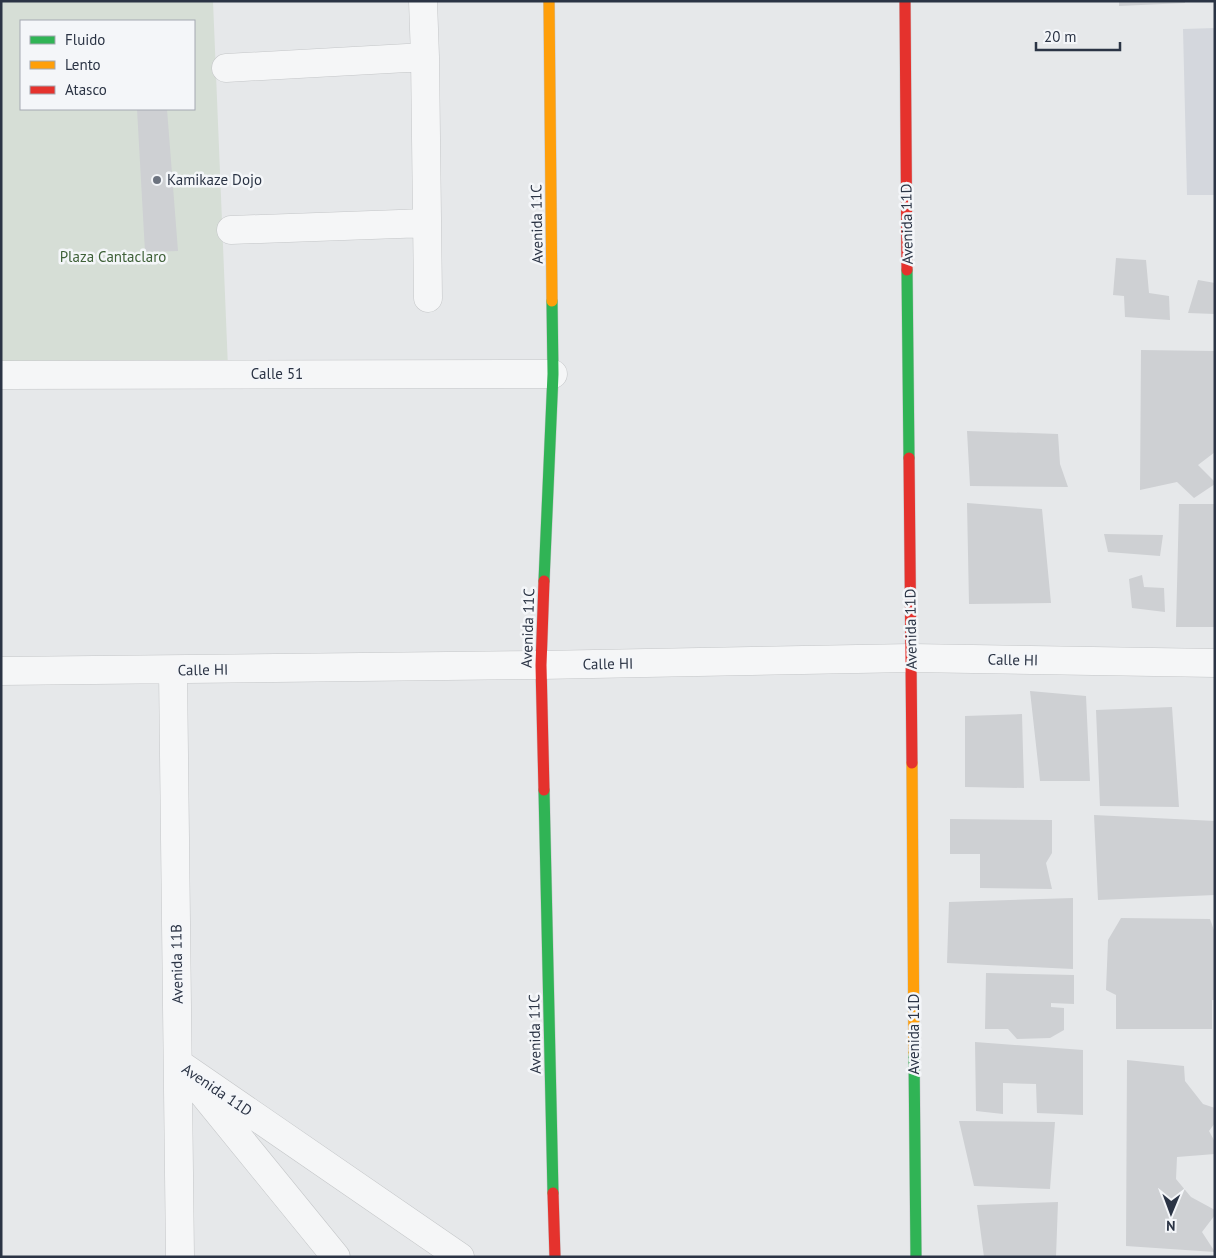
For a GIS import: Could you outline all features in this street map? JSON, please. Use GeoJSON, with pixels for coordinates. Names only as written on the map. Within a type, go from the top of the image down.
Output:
{"type":"FeatureCollection","features":[{"type":"Feature","properties":{"kind":"street"},"geometry":{"type":"LineString","coordinates":[[423,1],[428,298]]}},
{"type":"Feature","properties":{"kind":"street","name":"Avenida 11C"},"geometry":{"type":"LineString","coordinates":[[549,1],[553,374],[540,665],[555,1257]]}},
{"type":"Feature","properties":{"kind":"street","name":"Avenida 11D"},"geometry":{"type":"LineString","coordinates":[[905,1],[916,1257]]}},
{"type":"Feature","properties":{"kind":"street"},"geometry":{"type":"LineString","coordinates":[[226,68],[425,57]]}},
{"type":"Feature","properties":{"kind":"street"},"geometry":{"type":"LineString","coordinates":[[230,230],[427,223]]}},
{"type":"Feature","properties":{"kind":"street","name":"Calle 51"},"geometry":{"type":"LineString","coordinates":[[1,375],[553,374]]}},
{"type":"Feature","properties":{"kind":"street","name":"Calle HI"},"geometry":{"type":"LineString","coordinates":[[1,671],[540,665],[911,658],[1215,663]]}},
{"type":"Feature","properties":{"kind":"street","name":"Avenida 11B"},"geometry":{"type":"LineString","coordinates":[[173,670],[180,1257]]}},
{"type":"Feature","properties":{"kind":"street","name":"Avenida 11D"},"geometry":{"type":"LineString","coordinates":[[178,1062],[336,1257]]}},
{"type":"Feature","properties":{"kind":"street","name":"Avenida 11D"},"geometry":{"type":"LineString","coordinates":[[178,1062],[460,1257]]}},
{"type":"Feature","properties":{"kind":"shaded area"},"geometry":{"type":"Polygon","coordinates":[[[1215,28],[1215,195],[1187,195],[1183,29],[1215,28]]]}},
{"type":"Feature","properties":{"kind":"green space","name":"Plaza Cantaclaro"},"geometry":{"type":"Polygon","coordinates":[[[1,1],[213,1],[228,368],[1,368],[1,1]]]}},
{"type":"Feature","properties":{"kind":"building"},"geometry":{"type":"Polygon","coordinates":[[[1119,1],[1185,1],[1185,3],[1119,6],[1119,1]]]}},
{"type":"Feature","properties":{"kind":"building","name":"Kamikaze Dojo"},"geometry":{"type":"Polygon","coordinates":[[[137,110],[167,110],[178,251],[145,252],[137,110]]]}},
{"type":"Feature","properties":{"kind":"building"},"geometry":{"type":"Polygon","coordinates":[[[1116,258],[1146,260],[1149,293],[1169,296],[1170,320],[1125,317],[1124,296],[1113,295],[1116,258]]]}},
{"type":"Feature","properties":{"kind":"building"},"geometry":{"type":"Polygon","coordinates":[[[1198,280],[1215,283],[1215,314],[1188,313],[1198,280]]]}},
{"type":"Feature","properties":{"kind":"building"},"geometry":{"type":"Polygon","coordinates":[[[1141,350],[1215,351],[1215,452],[1198,465],[1215,484],[1194,498],[1177,482],[1140,490],[1141,350]]]}},
{"type":"Feature","properties":{"kind":"building"},"geometry":{"type":"Polygon","coordinates":[[[967,431],[1058,434],[1060,464],[1068,487],[970,486],[967,431]]]}},
{"type":"Feature","properties":{"kind":"building"},"geometry":{"type":"Polygon","coordinates":[[[967,503],[1042,509],[1051,603],[969,604],[967,503]]]}},
{"type":"Feature","properties":{"kind":"building"},"geometry":{"type":"Polygon","coordinates":[[[1179,504],[1215,504],[1215,627],[1176,627],[1179,504]]]}},
{"type":"Feature","properties":{"kind":"building"},"geometry":{"type":"Polygon","coordinates":[[[1104,534],[1163,535],[1160,556],[1108,552],[1104,534]]]}},
{"type":"Feature","properties":{"kind":"building"},"geometry":{"type":"Polygon","coordinates":[[[1142,575],[1144,587],[1164,588],[1165,612],[1132,608],[1129,579],[1142,575]]]}},
{"type":"Feature","properties":{"kind":"building"},"geometry":{"type":"Polygon","coordinates":[[[1030,691],[1086,696],[1090,781],[1040,781],[1030,691]]]}},
{"type":"Feature","properties":{"kind":"building"},"geometry":{"type":"Polygon","coordinates":[[[1172,707],[1179,807],[1100,806],[1096,710],[1172,707]]]}},
{"type":"Feature","properties":{"kind":"building"},"geometry":{"type":"Polygon","coordinates":[[[1022,714],[1024,788],[965,787],[965,716],[1022,714]]]}},
{"type":"Feature","properties":{"kind":"building"},"geometry":{"type":"Polygon","coordinates":[[[1094,815],[1215,821],[1215,895],[1098,900],[1094,815]]]}},
{"type":"Feature","properties":{"kind":"building"},"geometry":{"type":"Polygon","coordinates":[[[950,819],[1052,820],[1052,853],[1046,863],[1052,889],[980,888],[980,854],[950,854],[950,819]]]}},
{"type":"Feature","properties":{"kind":"building"},"geometry":{"type":"Polygon","coordinates":[[[1073,898],[1073,969],[947,963],[949,902],[1073,898]]]}},
{"type":"Feature","properties":{"kind":"building"},"geometry":{"type":"Polygon","coordinates":[[[1121,918],[1210,919],[1215,933],[1215,1000],[1212,1000],[1212,1029],[1116,1029],[1116,995],[1106,990],[1108,940],[1121,918]]]}},
{"type":"Feature","properties":{"kind":"building"},"geometry":{"type":"Polygon","coordinates":[[[986,973],[1074,975],[1074,1004],[1051,1003],[1051,1007],[1064,1008],[1064,1030],[1050,1038],[1017,1039],[1008,1029],[985,1029],[986,973]]]}},
{"type":"Feature","properties":{"kind":"building"},"geometry":{"type":"Polygon","coordinates":[[[975,1042],[1083,1050],[1083,1115],[1037,1113],[1036,1084],[1003,1083],[1003,1114],[976,1111],[975,1042]]]}},
{"type":"Feature","properties":{"kind":"building"},"geometry":{"type":"Polygon","coordinates":[[[1127,1060],[1184,1066],[1185,1081],[1203,1104],[1215,1108],[1215,1123],[1209,1131],[1215,1142],[1215,1154],[1177,1157],[1176,1179],[1191,1197],[1215,1210],[1215,1215],[1202,1232],[1215,1252],[1126,1246],[1127,1060]]]}},
{"type":"Feature","properties":{"kind":"building"},"geometry":{"type":"Polygon","coordinates":[[[959,1121],[1055,1122],[1050,1189],[974,1186],[959,1121]]]}},
{"type":"Feature","properties":{"kind":"building"},"geometry":{"type":"Polygon","coordinates":[[[1058,1202],[1056,1257],[984,1257],[977,1205],[1058,1202]]]}},
{"type":"Feature","properties":{"kind":"traffic: fast"},"geometry":{"type":"LineString","coordinates":[[907,270],[909,458]]}},
{"type":"Feature","properties":{"kind":"traffic: fast"},"geometry":{"type":"LineString","coordinates":[[544,581],[553,374],[552,301]]}},
{"type":"Feature","properties":{"kind":"traffic: fast"},"geometry":{"type":"LineString","coordinates":[[544,790],[553,1193]]}},
{"type":"Feature","properties":{"kind":"traffic: fast"},"geometry":{"type":"LineString","coordinates":[[914,1054],[916,1257]]}},
{"type":"Feature","properties":{"kind":"traffic: slow"},"geometry":{"type":"LineString","coordinates":[[549,1],[552,301]]}},
{"type":"Feature","properties":{"kind":"traffic: slow"},"geometry":{"type":"LineString","coordinates":[[912,763],[914,1054]]}},
{"type":"Feature","properties":{"kind":"traffic: jam"},"geometry":{"type":"LineString","coordinates":[[905,1],[907,270]]}},
{"type":"Feature","properties":{"kind":"traffic: jam"},"geometry":{"type":"LineString","coordinates":[[909,458],[912,763]]}},
{"type":"Feature","properties":{"kind":"traffic: jam"},"geometry":{"type":"LineString","coordinates":[[544,581],[541,665],[544,790]]}},
{"type":"Feature","properties":{"kind":"traffic: jam"},"geometry":{"type":"LineString","coordinates":[[553,1193],[555,1257]]}},
{"type":"Feature","properties":{"kind":"place","name":"Kamikaze Dojo"},"geometry":{"type":"Point","coordinates":[157,180]}}]}
